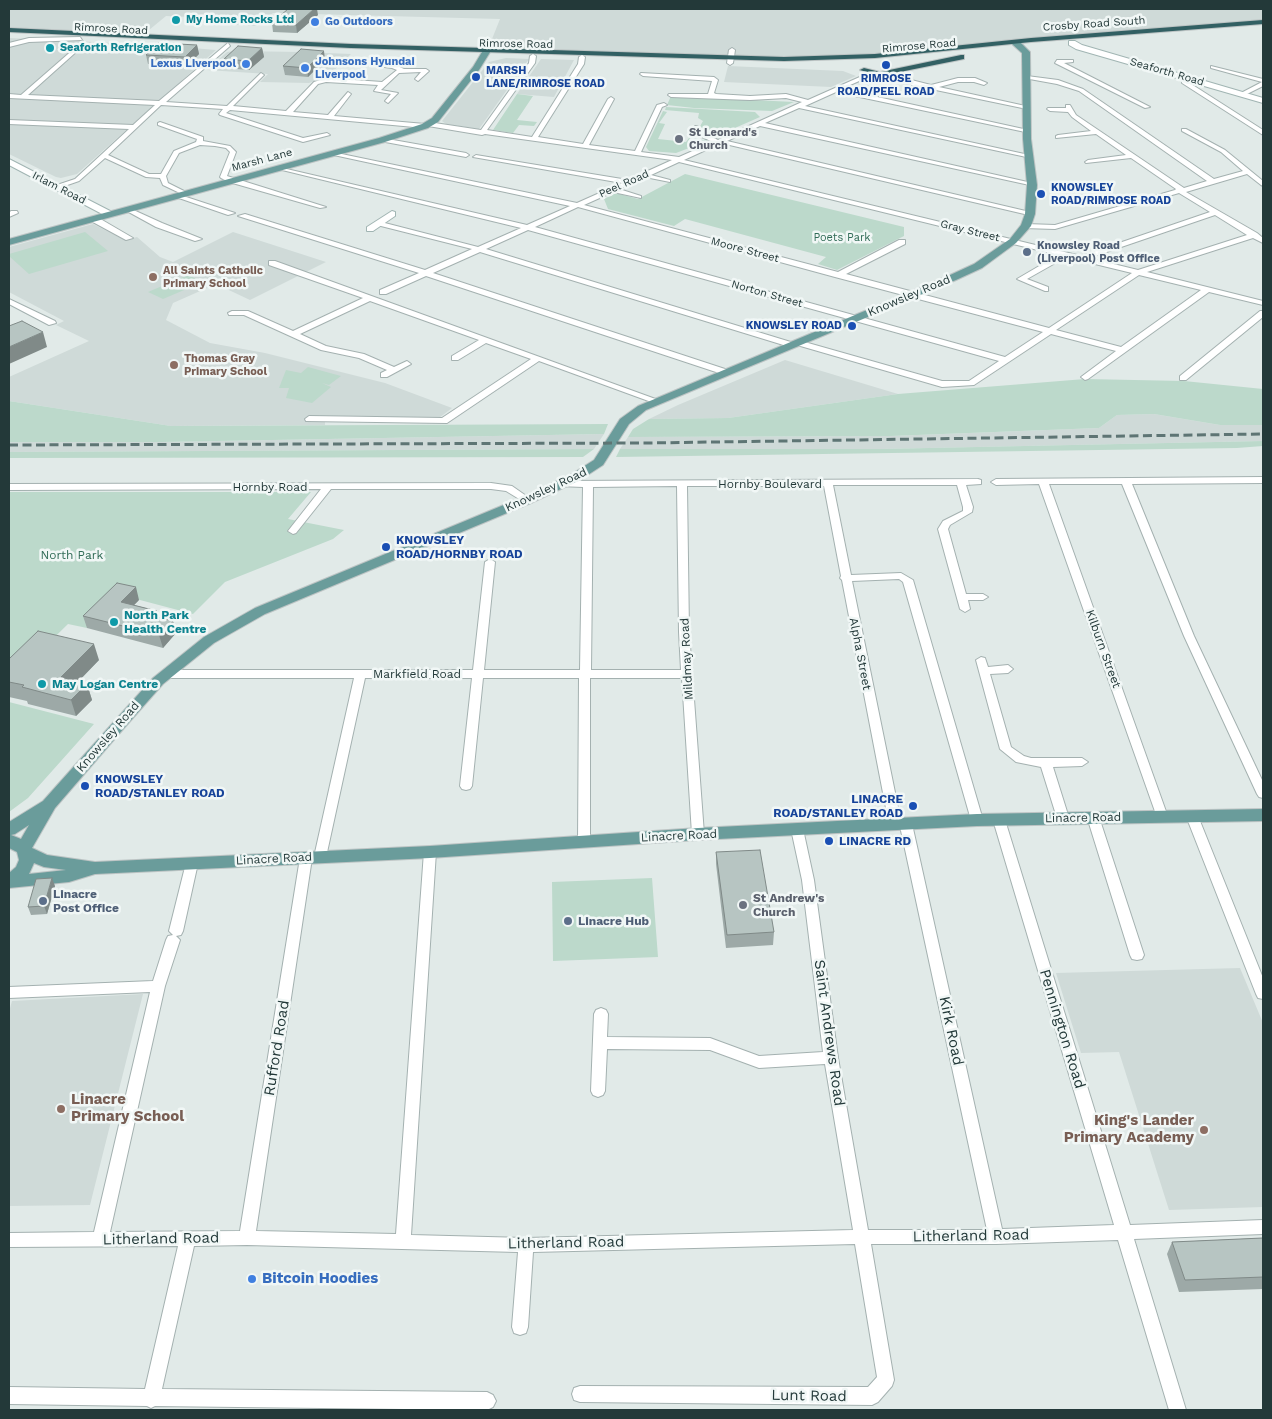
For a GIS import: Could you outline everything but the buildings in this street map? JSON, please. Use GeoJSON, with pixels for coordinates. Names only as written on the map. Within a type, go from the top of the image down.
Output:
{"type":"FeatureCollection","features":[{"type":"Feature","properties":{"kind":"highway","name":"Crosby Road South"},"geometry":{"type":"LineString","coordinates":[[1018,44],[1263,22]]}},
{"type":"Feature","properties":{"kind":"highway","name":"Crosby Road South"},"geometry":{"type":"LineString","coordinates":[[1018,44],[1072,43],[1263,28]]}},
{"type":"Feature","properties":{"kind":"highway","name":"Rimrose Road"},"geometry":{"type":"LineString","coordinates":[[9,30],[486,52],[533,56],[731,57],[847,63],[982,51],[1018,44]]}},
{"type":"Feature","properties":{"kind":"highway","name":"Rimrose Road"},"geometry":{"type":"LineString","coordinates":[[9,35],[228,46],[784,59],[875,56],[1018,44]]}},
{"type":"Feature","properties":{"kind":"highway"},"geometry":{"type":"LineString","coordinates":[[847,63],[864,73],[880,74],[982,51]]}},
{"type":"Feature","properties":{"kind":"main road","name":"Seaforth Road"},"geometry":{"type":"LineString","coordinates":[[1072,43],[1086,49],[1263,101]]}},
{"type":"Feature","properties":{"kind":"main road","name":"Knowsley Road"},"geometry":{"type":"LineString","coordinates":[[9,882],[23,870],[27,860],[20,847],[49,804],[166,674],[209,640],[260,611],[527,500],[588,471],[599,462],[628,418],[642,408],[978,266],[1013,242],[1026,226],[1030,214],[1032,185],[1029,157],[1026,52],[1018,44]]}},
{"type":"Feature","properties":{"kind":"main road","name":"Marsh Lane"},"geometry":{"type":"LineString","coordinates":[[9,242],[382,140],[426,125],[435,120],[486,52]]}},
{"type":"Feature","properties":{"kind":"main road","name":"Irlam Road"},"geometry":{"type":"LineString","coordinates":[[9,162],[109,214]]}},
{"type":"Feature","properties":{"kind":"main road"},"geometry":{"type":"LineString","coordinates":[[370,228],[392,214]]}},
{"type":"Feature","properties":{"kind":"main road","name":"Knowsley Road"},"geometry":{"type":"LineString","coordinates":[[9,830],[49,804]]}},
{"type":"Feature","properties":{"kind":"main road","name":"Linacre Road"},"geometry":{"type":"LineString","coordinates":[[20,847],[44,861],[95,868],[430,852],[698,834],[977,820],[1263,815]]}},
{"type":"Feature","properties":{"kind":"main road","name":"Linacre Road"},"geometry":{"type":"LineString","coordinates":[[9,882],[69,876],[95,868]]}},
{"type":"Feature","properties":{"kind":"street"},"geometry":{"type":"LineString","coordinates":[[9,44],[81,40]]}},
{"type":"Feature","properties":{"kind":"street"},"geometry":{"type":"LineString","coordinates":[[23,96],[81,40]]}},
{"type":"Feature","properties":{"kind":"street"},"geometry":{"type":"LineString","coordinates":[[56,187],[77,180],[158,104],[228,46]]}},
{"type":"Feature","properties":{"kind":"street"},"geometry":{"type":"LineString","coordinates":[[482,133],[532,63],[533,56]]}},
{"type":"Feature","properties":{"kind":"street"},"geometry":{"type":"LineString","coordinates":[[533,140],[581,64],[582,57]]}},
{"type":"Feature","properties":{"kind":"street"},"geometry":{"type":"LineString","coordinates":[[1071,61],[1057,62],[1147,105]]}},
{"type":"Feature","properties":{"kind":"street"},"geometry":{"type":"LineString","coordinates":[[372,65],[393,66],[403,71]]}},
{"type":"Feature","properties":{"kind":"street"},"geometry":{"type":"LineString","coordinates":[[1213,67],[1263,83]]}},
{"type":"Feature","properties":{"kind":"street"},"geometry":{"type":"LineString","coordinates":[[388,101],[395,92],[377,91],[397,72],[426,71],[418,79]]}},
{"type":"Feature","properties":{"kind":"street","name":"Peel Road"},"geometry":{"type":"LineString","coordinates":[[383,292],[835,90],[864,73]]}},
{"type":"Feature","properties":{"kind":"street"},"geometry":{"type":"LineString","coordinates":[[643,74],[667,78],[714,79],[711,94],[713,96]]}},
{"type":"Feature","properties":{"kind":"street"},"geometry":{"type":"LineString","coordinates":[[880,74],[1027,107]]}},
{"type":"Feature","properties":{"kind":"street"},"geometry":{"type":"LineString","coordinates":[[262,75],[222,114],[303,140],[327,135]]}},
{"type":"Feature","properties":{"kind":"street"},"geometry":{"type":"LineString","coordinates":[[1054,81],[1063,77],[1084,75]]}},
{"type":"Feature","properties":{"kind":"street"},"geometry":{"type":"LineString","coordinates":[[182,76],[193,76]]}},
{"type":"Feature","properties":{"kind":"street"},"geometry":{"type":"LineString","coordinates":[[932,87],[954,80],[977,78],[984,83]]}},
{"type":"Feature","properties":{"kind":"street"},"geometry":{"type":"LineString","coordinates":[[1027,78],[1054,81],[1073,86],[1084,92],[1212,181]]}},
{"type":"Feature","properties":{"kind":"street"},"geometry":{"type":"LineString","coordinates":[[1189,79],[1184,82],[1244,122],[1263,132]]}},
{"type":"Feature","properties":{"kind":"street"},"geometry":{"type":"LineString","coordinates":[[288,113],[316,83],[326,80],[383,84]]}},
{"type":"Feature","properties":{"kind":"street"},"geometry":{"type":"LineString","coordinates":[[1243,94],[1263,83]]}},
{"type":"Feature","properties":{"kind":"street"},"geometry":{"type":"LineString","coordinates":[[835,90],[1028,132]]}},
{"type":"Feature","properties":{"kind":"street"},"geometry":{"type":"LineString","coordinates":[[330,116],[348,94]]}},
{"type":"Feature","properties":{"kind":"street"},"geometry":{"type":"LineString","coordinates":[[671,95],[750,98],[782,96],[808,102]]}},
{"type":"Feature","properties":{"kind":"street","name":"Gray Street"},"geometry":{"type":"LineString","coordinates":[[9,96],[169,104],[330,116],[426,125],[665,157],[1064,256],[1263,303]]}},
{"type":"Feature","properties":{"kind":"street"},"geometry":{"type":"LineString","coordinates":[[584,147],[611,99]]}},
{"type":"Feature","properties":{"kind":"street"},"geometry":{"type":"LineString","coordinates":[[637,154],[660,105],[664,105]]}},
{"type":"Feature","properties":{"kind":"street"},"geometry":{"type":"LineString","coordinates":[[798,106],[1029,157]]}},
{"type":"Feature","properties":{"kind":"street"},"geometry":{"type":"LineString","coordinates":[[1050,109],[1068,108],[1096,132],[1179,190],[1263,241]]}},
{"type":"Feature","properties":{"kind":"street"},"geometry":{"type":"LineString","coordinates":[[1244,122],[1256,121]]}},
{"type":"Feature","properties":{"kind":"street"},"geometry":{"type":"LineString","coordinates":[[9,122],[133,127]]}},
{"type":"Feature","properties":{"kind":"street"},"geometry":{"type":"LineString","coordinates":[[160,124],[201,138],[199,143]]}},
{"type":"Feature","properties":{"kind":"street"},"geometry":{"type":"LineString","coordinates":[[759,124],[1032,185]]}},
{"type":"Feature","properties":{"kind":"street"},"geometry":{"type":"LineString","coordinates":[[697,127],[695,132],[719,142],[1030,214]]}},
{"type":"Feature","properties":{"kind":"street"},"geometry":{"type":"LineString","coordinates":[[1058,137],[1068,138],[1096,132]]}},
{"type":"Feature","properties":{"kind":"street"},"geometry":{"type":"LineString","coordinates":[[1199,132],[1187,132],[1223,151],[1239,162],[1246,172],[1263,184]]}},
{"type":"Feature","properties":{"kind":"street"},"geometry":{"type":"LineString","coordinates":[[382,140],[466,155]]}},
{"type":"Feature","properties":{"kind":"street"},"geometry":{"type":"LineString","coordinates":[[231,213],[182,195],[165,184],[164,176],[176,152],[199,143],[228,147],[233,152],[223,177],[231,181],[322,207]]}},
{"type":"Feature","properties":{"kind":"street","name":"Moore Street"},"geometry":{"type":"LineString","coordinates":[[332,154],[577,205],[1122,350]]}},
{"type":"Feature","properties":{"kind":"street"},"geometry":{"type":"LineString","coordinates":[[104,155],[148,176],[164,176]]}},
{"type":"Feature","properties":{"kind":"street"},"geometry":{"type":"LineString","coordinates":[[1088,162],[1102,162],[1130,156]]}},
{"type":"Feature","properties":{"kind":"street"},"geometry":{"type":"LineString","coordinates":[[476,157],[629,182]]}},
{"type":"Feature","properties":{"kind":"street"},"geometry":{"type":"LineString","coordinates":[[379,171],[387,166]]}},
{"type":"Feature","properties":{"kind":"street","name":"Norton Street"},"geometry":{"type":"LineString","coordinates":[[280,168],[527,227],[1006,360]]}},
{"type":"Feature","properties":{"kind":"street"},"geometry":{"type":"LineString","coordinates":[[1026,226],[1054,227],[1246,172]]}},
{"type":"Feature","properties":{"kind":"street"},"geometry":{"type":"LineString","coordinates":[[644,175],[668,181]]}},
{"type":"Feature","properties":{"kind":"street"},"geometry":{"type":"LineString","coordinates":[[612,190],[639,196]]}},
{"type":"Feature","properties":{"kind":"street"},"geometry":{"type":"LineString","coordinates":[[127,209],[159,225],[198,239]]}},
{"type":"Feature","properties":{"kind":"street"},"geometry":{"type":"LineString","coordinates":[[1080,259],[1215,213]]}},
{"type":"Feature","properties":{"kind":"street"},"geometry":{"type":"LineString","coordinates":[[242,216],[426,273],[725,372]]}},
{"type":"Feature","properties":{"kind":"street"},"geometry":{"type":"LineString","coordinates":[[94,219],[129,238]]}},
{"type":"Feature","properties":{"kind":"street"},"geometry":{"type":"LineString","coordinates":[[380,223],[479,249],[796,344],[942,384],[971,383],[1137,273],[1254,235]]}},
{"type":"Feature","properties":{"kind":"street"},"geometry":{"type":"LineString","coordinates":[[186,235],[199,229]]}},
{"type":"Feature","properties":{"kind":"street"},"geometry":{"type":"LineString","coordinates":[[838,275],[902,242]]}},
{"type":"Feature","properties":{"kind":"street"},"geometry":{"type":"LineString","coordinates":[[1045,289],[1021,279],[1064,256]]}},
{"type":"Feature","properties":{"kind":"street"},"geometry":{"type":"LineString","coordinates":[[272,263],[657,401]]}},
{"type":"Feature","properties":{"kind":"street"},"geometry":{"type":"LineString","coordinates":[[331,284],[342,278]]}},
{"type":"Feature","properties":{"kind":"street"},"geometry":{"type":"LineString","coordinates":[[1085,377],[1208,289]]}},
{"type":"Feature","properties":{"kind":"street"},"geometry":{"type":"LineString","coordinates":[[294,334],[370,298]]}},
{"type":"Feature","properties":{"kind":"street"},"geometry":{"type":"LineString","coordinates":[[9,301],[52,323]]}},
{"type":"Feature","properties":{"kind":"street"},"geometry":{"type":"LineString","coordinates":[[232,313],[245,313],[324,348],[361,356],[394,370]]}},
{"type":"Feature","properties":{"kind":"street"},"geometry":{"type":"LineString","coordinates":[[1183,378],[1263,313]]}},
{"type":"Feature","properties":{"kind":"street"},"geometry":{"type":"LineString","coordinates":[[455,358],[485,340]]}},
{"type":"Feature","properties":{"kind":"street"},"geometry":{"type":"LineString","coordinates":[[309,419],[444,421],[538,358]]}},
{"type":"Feature","properties":{"kind":"street"},"geometry":{"type":"LineString","coordinates":[[384,375],[406,364]]}},
{"type":"Feature","properties":{"kind":"street"},"geometry":{"type":"LineString","coordinates":[[996,482],[1263,480]]}},
{"type":"Feature","properties":{"kind":"street"},"geometry":{"type":"LineString","coordinates":[[1126,481],[1189,636],[1263,794]]}},
{"type":"Feature","properties":{"kind":"street","name":"Hornby Boulevard"},"geometry":{"type":"LineString","coordinates":[[561,484],[588,486],[978,482]]}},
{"type":"Feature","properties":{"kind":"street","name":"Kilburn Street"},"geometry":{"type":"LineString","coordinates":[[1043,482],[1162,817]]}},
{"type":"Feature","properties":{"kind":"street","name":"Alpha Street"},"geometry":{"type":"LineString","coordinates":[[828,483],[845,578],[900,824]]}},
{"type":"Feature","properties":{"kind":"street"},"geometry":{"type":"LineString","coordinates":[[960,483],[968,507],[967,512],[946,523],[943,528],[965,609]]}},
{"type":"Feature","properties":{"kind":"street","name":"Mildmay Road"},"geometry":{"type":"LineString","coordinates":[[682,484],[684,623],[698,834]]}},
{"type":"Feature","properties":{"kind":"street","name":"Hornby Road"},"geometry":{"type":"LineString","coordinates":[[9,487],[491,486],[509,488],[527,500]]}},
{"type":"Feature","properties":{"kind":"street"},"geometry":{"type":"LineString","coordinates":[[584,842],[588,486]]}},
{"type":"Feature","properties":{"kind":"street"},"geometry":{"type":"LineString","coordinates":[[293,531],[328,487]]}},
{"type":"Feature","properties":{"kind":"street"},"geometry":{"type":"LineString","coordinates":[[466,786],[490,562]]}},
{"type":"Feature","properties":{"kind":"street"},"geometry":{"type":"LineString","coordinates":[[845,578],[901,576],[908,580],[977,820]]}},
{"type":"Feature","properties":{"kind":"street"},"geometry":{"type":"LineString","coordinates":[[962,597],[983,597]]}},
{"type":"Feature","properties":{"kind":"street"},"geometry":{"type":"LineString","coordinates":[[1008,669],[983,665],[1006,749],[1020,759],[1031,762],[1082,762]]}},
{"type":"Feature","properties":{"kind":"street","name":"Markfield Road"},"geometry":{"type":"LineString","coordinates":[[166,674],[687,674]]}},
{"type":"Feature","properties":{"kind":"street","name":"Rufford Road"},"geometry":{"type":"LineString","coordinates":[[247,1238],[313,857],[326,828],[360,674]]}},
{"type":"Feature","properties":{"kind":"street"},"geometry":{"type":"LineString","coordinates":[[1046,763],[1063,818]]}},
{"type":"Feature","properties":{"kind":"street"},"geometry":{"type":"LineString","coordinates":[[1192,816],[1263,994]]}},
{"type":"Feature","properties":{"kind":"street"},"geometry":{"type":"LineString","coordinates":[[1093,817],[1137,955]]}},
{"type":"Feature","properties":{"kind":"street","name":"Pennington Road"},"geometry":{"type":"LineString","coordinates":[[999,820],[1178,1410]]}},
{"type":"Feature","properties":{"kind":"street","name":"Kirk Road"},"geometry":{"type":"LineString","coordinates":[[900,824],[996,1237]]}},
{"type":"Feature","properties":{"kind":"street","name":"Saint Andrews Road"},"geometry":{"type":"LineString","coordinates":[[797,829],[808,880],[831,1058],[861,1237]]}},
{"type":"Feature","properties":{"kind":"street"},"geometry":{"type":"LineString","coordinates":[[403,1243],[430,852]]}},
{"type":"Feature","properties":{"kind":"street"},"geometry":{"type":"LineString","coordinates":[[100,1240],[158,986],[175,936],[192,863]]}},
{"type":"Feature","properties":{"kind":"street"},"geometry":{"type":"LineString","coordinates":[[9,992],[158,986]]}},
{"type":"Feature","properties":{"kind":"street"},"geometry":{"type":"LineString","coordinates":[[598,1091],[602,1014]]}},
{"type":"Feature","properties":{"kind":"street"},"geometry":{"type":"LineString","coordinates":[[600,1043],[710,1044],[758,1062],[831,1058]]}},
{"type":"Feature","properties":{"kind":"street","name":"Litherland Road"},"geometry":{"type":"LineString","coordinates":[[9,1240],[247,1238],[526,1245],[861,1237],[996,1237],[1263,1227]]}},
{"type":"Feature","properties":{"kind":"street","name":"Lunt Road"},"geometry":{"type":"LineString","coordinates":[[580,1394],[872,1396],[886,1380],[861,1237]]}},
{"type":"Feature","properties":{"kind":"street"},"geometry":{"type":"LineString","coordinates":[[151,1399],[188,1238]]}},
{"type":"Feature","properties":{"kind":"street"},"geometry":{"type":"LineString","coordinates":[[520,1327],[526,1245]]}},
{"type":"Feature","properties":{"kind":"street"},"geometry":{"type":"LineString","coordinates":[[9,1396],[151,1399],[487,1401]]}},
{"type":"Feature","properties":{"kind":"shaded area"},"geometry":{"type":"Polygon","coordinates":[[[9,9],[1263,9],[1263,22],[1031,40],[920,53],[784,59],[488,49],[500,19],[273,13],[256,26],[188,22],[193,17],[166,16],[143,35],[9,27],[9,9]]]}},
{"type":"Feature","properties":{"kind":"shaded area"},"geometry":{"type":"Polygon","coordinates":[[[9,38],[157,45],[216,50],[77,174],[61,178],[9,154],[9,38]]]}},
{"type":"Feature","properties":{"kind":"shaded area"},"geometry":{"type":"Polygon","coordinates":[[[227,52],[351,54],[327,77],[309,83],[260,82],[268,74],[207,70],[227,52]]]}},
{"type":"Feature","properties":{"kind":"shaded area"},"geometry":{"type":"Polygon","coordinates":[[[506,58],[529,59],[479,129],[446,124],[442,121],[489,62],[506,58]]]}},
{"type":"Feature","properties":{"kind":"shaded area"},"geometry":{"type":"Polygon","coordinates":[[[541,59],[574,60],[554,97],[517,94],[541,59]]]}},
{"type":"Feature","properties":{"kind":"shaded area"},"geometry":{"type":"Polygon","coordinates":[[[728,66],[843,71],[856,76],[831,87],[724,82],[728,66]]]}},
{"type":"Feature","properties":{"kind":"shaded area"},"geometry":{"type":"Polygon","coordinates":[[[93,224],[125,240],[137,237],[160,257],[173,262],[233,232],[326,262],[250,300],[216,284],[173,303],[166,320],[210,343],[265,353],[385,383],[452,408],[439,418],[325,416],[325,425],[171,426],[9,401],[9,377],[89,341],[56,325],[64,321],[9,292],[9,247],[93,224]]]}},
{"type":"Feature","properties":{"kind":"shaded area"},"geometry":{"type":"Polygon","coordinates":[[[785,360],[898,394],[728,418],[649,419],[678,405],[785,360]]]}},
{"type":"Feature","properties":{"kind":"shaded area"},"geometry":{"type":"Polygon","coordinates":[[[1154,414],[1220,425],[1263,425],[1263,441],[881,449],[620,449],[628,437],[891,436],[1099,428],[1117,415],[1154,414]]]}},
{"type":"Feature","properties":{"kind":"shaded area"},"geometry":{"type":"Polygon","coordinates":[[[604,434],[594,449],[9,452],[9,442],[162,442],[604,434]]]}},
{"type":"Feature","properties":{"kind":"shaded area","name":"King's Lander Primary Academy"},"geometry":{"type":"Polygon","coordinates":[[[1240,968],[1263,1023],[1263,1207],[1169,1210],[1119,1052],[1081,1053],[1056,973],[1240,968]]]}},
{"type":"Feature","properties":{"kind":"shaded area","name":"Linacre Primary School"},"geometry":{"type":"Polygon","coordinates":[[[143,994],[90,1205],[9,1206],[9,1012],[12,1001],[143,994]]]}},
{"type":"Feature","properties":{"kind":"green space"},"geometry":{"type":"Polygon","coordinates":[[[517,94],[533,96],[517,120],[537,122],[534,126],[519,125],[513,133],[493,130],[517,94]]]}},
{"type":"Feature","properties":{"kind":"green space"},"geometry":{"type":"Polygon","coordinates":[[[671,96],[794,102],[772,111],[694,108],[667,105],[671,96]]]}},
{"type":"Feature","properties":{"kind":"green space"},"geometry":{"type":"Polygon","coordinates":[[[666,107],[755,112],[760,117],[712,138],[700,133],[698,130],[703,121],[698,118],[699,113],[665,110],[666,107]]]}},
{"type":"Feature","properties":{"kind":"green space"},"geometry":{"type":"Polygon","coordinates":[[[663,111],[667,112],[659,123],[665,124],[658,139],[686,142],[692,134],[689,140],[710,140],[676,153],[649,151],[646,147],[663,111]]]}},
{"type":"Feature","properties":{"kind":"green space","name":"Poets Park"},"geometry":{"type":"Polygon","coordinates":[[[685,174],[904,227],[904,236],[837,270],[818,264],[826,257],[685,219],[674,226],[608,209],[604,199],[616,193],[638,199],[685,174]]]}},
{"type":"Feature","properties":{"kind":"green space"},"geometry":{"type":"Polygon","coordinates":[[[85,232],[108,251],[29,274],[9,256],[9,254],[85,232]]]}},
{"type":"Feature","properties":{"kind":"green space"},"geometry":{"type":"Polygon","coordinates":[[[188,275],[203,282],[163,299],[148,292],[188,275]]]}},
{"type":"Feature","properties":{"kind":"green space"},"geometry":{"type":"Polygon","coordinates":[[[308,367],[341,376],[329,385],[322,383],[331,387],[312,403],[286,398],[289,388],[279,388],[286,370],[301,373],[308,367]]]}},
{"type":"Feature","properties":{"kind":"green space"},"geometry":{"type":"Polygon","coordinates":[[[1085,379],[1184,381],[1263,389],[1263,425],[1220,425],[1154,414],[1117,415],[1099,428],[891,436],[628,437],[633,429],[649,419],[728,418],[898,394],[1085,379]]]}},
{"type":"Feature","properties":{"kind":"green space"},"geometry":{"type":"Polygon","coordinates":[[[9,401],[171,426],[608,424],[604,434],[162,442],[9,442],[9,401]]]}},
{"type":"Feature","properties":{"kind":"green space"},"geometry":{"type":"Polygon","coordinates":[[[1263,441],[1263,446],[1237,448],[616,457],[620,449],[881,449],[1263,441]]]}},
{"type":"Feature","properties":{"kind":"green space"},"geometry":{"type":"Polygon","coordinates":[[[594,449],[583,457],[9,458],[9,452],[594,449]]]}},
{"type":"Feature","properties":{"kind":"green space","name":"North Park"},"geometry":{"type":"Polygon","coordinates":[[[9,492],[311,492],[288,519],[344,530],[333,539],[225,582],[193,614],[121,595],[87,628],[68,624],[9,682],[9,492]]]}},
{"type":"Feature","properties":{"kind":"green space"},"geometry":{"type":"Polygon","coordinates":[[[9,702],[94,724],[28,798],[9,812],[9,702]]]}},
{"type":"Feature","properties":{"kind":"green space"},"geometry":{"type":"Polygon","coordinates":[[[652,878],[658,957],[553,961],[552,882],[652,878]]]}},
{"type":"Feature","properties":{"kind":"railway"},"geometry":{"type":"LineString","coordinates":[[9,445],[646,443],[1263,434]]}},
{"type":"Feature","properties":{"kind":"place","name":"My Home Rocks Ltd"},"geometry":{"type":"Point","coordinates":[176,20]}},
{"type":"Feature","properties":{"kind":"place","name":"Go Outdoors"},"geometry":{"type":"Point","coordinates":[315,22]}},
{"type":"Feature","properties":{"kind":"place","name":"Seaforth Refrigeration"},"geometry":{"type":"Point","coordinates":[50,48]}},
{"type":"Feature","properties":{"kind":"place","name":"Lexus Liverpool"},"geometry":{"type":"Point","coordinates":[246,64]}},
{"type":"Feature","properties":{"kind":"place","name":"RIMROSE ROAD/PEEL ROAD"},"geometry":{"type":"Point","coordinates":[886,65]}},
{"type":"Feature","properties":{"kind":"place","name":"Johnsons Hyundai Liverpool"},"geometry":{"type":"Point","coordinates":[305,68]}},
{"type":"Feature","properties":{"kind":"place","name":"MARSH LANE/RIMROSE ROAD"},"geometry":{"type":"Point","coordinates":[476,77]}},
{"type":"Feature","properties":{"kind":"place","name":"St Leonard's Church"},"geometry":{"type":"Point","coordinates":[679,139]}},
{"type":"Feature","properties":{"kind":"place","name":"KNOWSLEY ROAD/RIMROSE ROAD"},"geometry":{"type":"Point","coordinates":[1041,194]}},
{"type":"Feature","properties":{"kind":"place","name":"Knowsley Road (Liverpool) Post Office"},"geometry":{"type":"Point","coordinates":[1027,252]}},
{"type":"Feature","properties":{"kind":"place","name":"All Saints Catholic Primary School"},"geometry":{"type":"Point","coordinates":[153,277]}},
{"type":"Feature","properties":{"kind":"place","name":"KNOWSLEY ROAD"},"geometry":{"type":"Point","coordinates":[852,326]}},
{"type":"Feature","properties":{"kind":"place","name":"Thomas Gray Primary School"},"geometry":{"type":"Point","coordinates":[174,365]}},
{"type":"Feature","properties":{"kind":"place","name":"KNOWSLEY ROAD/HORNBY ROAD"},"geometry":{"type":"Point","coordinates":[386,547]}},
{"type":"Feature","properties":{"kind":"place","name":"North Park Health Centre"},"geometry":{"type":"Point","coordinates":[114,622]}},
{"type":"Feature","properties":{"kind":"place","name":"May Logan Centre"},"geometry":{"type":"Point","coordinates":[42,684]}},
{"type":"Feature","properties":{"kind":"place","name":"KNOWSLEY ROAD/STANLEY ROAD"},"geometry":{"type":"Point","coordinates":[85,786]}},
{"type":"Feature","properties":{"kind":"place","name":"LINACRE ROAD/STANLEY ROAD"},"geometry":{"type":"Point","coordinates":[913,806]}},
{"type":"Feature","properties":{"kind":"place","name":"LINACRE RD"},"geometry":{"type":"Point","coordinates":[829,841]}},
{"type":"Feature","properties":{"kind":"place","name":"Linacre Post Office"},"geometry":{"type":"Point","coordinates":[43,901]}},
{"type":"Feature","properties":{"kind":"place","name":"St Andrew's Church"},"geometry":{"type":"Point","coordinates":[743,905]}},
{"type":"Feature","properties":{"kind":"place","name":"Linacre Hub"},"geometry":{"type":"Point","coordinates":[568,921]}},
{"type":"Feature","properties":{"kind":"place","name":"Linacre Primary School"},"geometry":{"type":"Point","coordinates":[61,1109]}},
{"type":"Feature","properties":{"kind":"place","name":"King's Lander Primary Academy"},"geometry":{"type":"Point","coordinates":[1204,1130]}},
{"type":"Feature","properties":{"kind":"place","name":"Bitcoin Hoodies"},"geometry":{"type":"Point","coordinates":[252,1279]}}]}
